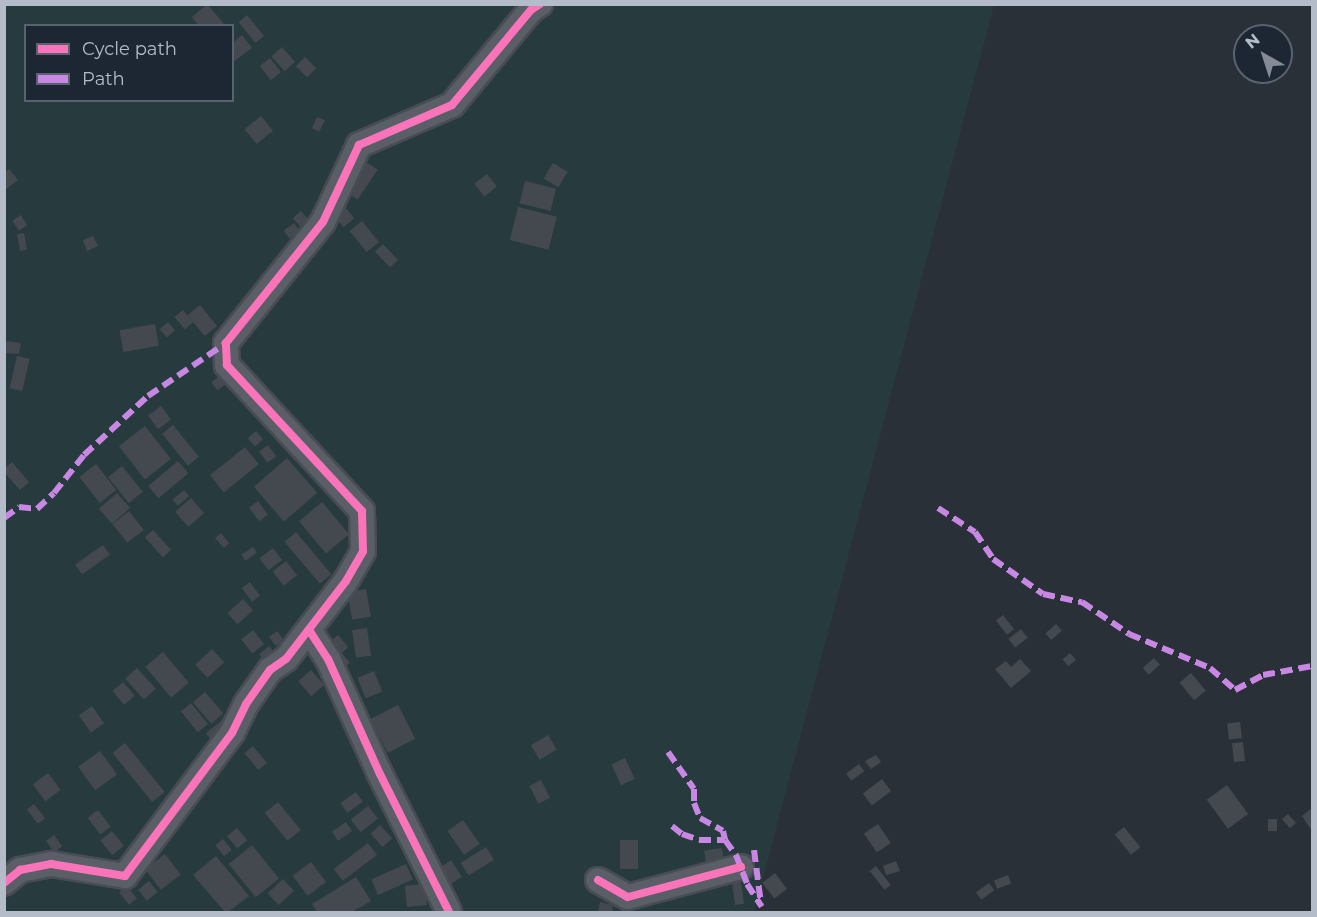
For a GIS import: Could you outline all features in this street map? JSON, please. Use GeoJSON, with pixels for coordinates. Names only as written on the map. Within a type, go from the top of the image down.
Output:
{"type":"FeatureCollection","features":[{"type":"Feature","properties":{"kind":"street"},"geometry":{"type":"LineString","coordinates":[[4,883],[20,870],[51,864],[124,876],[232,734],[246,704],[270,670],[286,659],[346,581],[363,551],[362,511],[227,365],[226,343],[323,222],[359,145],[452,105],[531,10],[540,4]]}},
{"type":"Feature","properties":{"kind":"street"},"geometry":{"type":"LineString","coordinates":[[309,630],[328,659],[380,774],[449,912]]}},
{"type":"Feature","properties":{"kind":"street"},"geometry":{"type":"LineString","coordinates":[[598,880],[628,897],[741,867]]}},
{"type":"Feature","properties":{"kind":"green space"},"geometry":{"type":"Polygon","coordinates":[[[5,5],[994,5],[754,912],[5,912],[5,5]]]}},
{"type":"Feature","properties":{"kind":"building"},"geometry":{"type":"Polygon","coordinates":[[[207,4],[224,24],[197,24],[192,17],[207,4]]]}},
{"type":"Feature","properties":{"kind":"building"},"geometry":{"type":"Polygon","coordinates":[[[247,15],[264,36],[255,43],[238,22],[247,15]]]}},
{"type":"Feature","properties":{"kind":"building"},"geometry":{"type":"Polygon","coordinates":[[[242,35],[252,48],[234,62],[234,41],[242,35]]]}},
{"type":"Feature","properties":{"kind":"building"},"geometry":{"type":"Polygon","coordinates":[[[282,47],[295,62],[285,71],[271,56],[282,47]]]}},
{"type":"Feature","properties":{"kind":"building"},"geometry":{"type":"Polygon","coordinates":[[[305,57],[316,68],[307,78],[296,66],[305,57]]]}},
{"type":"Feature","properties":{"kind":"building"},"geometry":{"type":"Polygon","coordinates":[[[270,58],[281,72],[271,80],[260,66],[270,58]]]}},
{"type":"Feature","properties":{"kind":"building"},"geometry":{"type":"Polygon","coordinates":[[[261,116],[273,131],[257,144],[245,129],[261,116]]]}},
{"type":"Feature","properties":{"kind":"building"},"geometry":{"type":"Polygon","coordinates":[[[317,117],[325,120],[319,132],[312,128],[317,117]]]}},
{"type":"Feature","properties":{"kind":"building"},"geometry":{"type":"Polygon","coordinates":[[[366,162],[378,170],[357,200],[346,192],[366,162]]]}},
{"type":"Feature","properties":{"kind":"building"},"geometry":{"type":"Polygon","coordinates":[[[553,163],[568,172],[558,187],[544,178],[553,163]]]}},
{"type":"Feature","properties":{"kind":"building"},"geometry":{"type":"Polygon","coordinates":[[[9,169],[18,180],[4,191],[4,173],[9,169]]]}},
{"type":"Feature","properties":{"kind":"building"},"geometry":{"type":"Polygon","coordinates":[[[487,174],[497,187],[484,196],[474,184],[487,174]]]}},
{"type":"Feature","properties":{"kind":"building"},"geometry":{"type":"Polygon","coordinates":[[[525,181],[556,189],[550,211],[519,203],[525,181]]]}},
{"type":"Feature","properties":{"kind":"building"},"geometry":{"type":"Polygon","coordinates":[[[344,206],[354,218],[344,227],[333,215],[344,206]]]}},
{"type":"Feature","properties":{"kind":"building"},"geometry":{"type":"Polygon","coordinates":[[[518,207],[557,217],[549,250],[510,240],[518,207]]]}},
{"type":"Feature","properties":{"kind":"building"},"geometry":{"type":"Polygon","coordinates":[[[301,211],[308,219],[300,227],[293,218],[301,211]]]}},
{"type":"Feature","properties":{"kind":"building"},"geometry":{"type":"Polygon","coordinates":[[[21,215],[27,225],[19,230],[12,220],[21,215]]]}},
{"type":"Feature","properties":{"kind":"building"},"geometry":{"type":"Polygon","coordinates":[[[362,221],[379,242],[367,252],[350,231],[362,221]]]}},
{"type":"Feature","properties":{"kind":"building"},"geometry":{"type":"Polygon","coordinates":[[[294,223],[300,231],[290,239],[284,231],[294,223]]]}},
{"type":"Feature","properties":{"kind":"building"},"geometry":{"type":"Polygon","coordinates":[[[24,233],[27,250],[20,251],[17,234],[24,233]]]}},
{"type":"Feature","properties":{"kind":"building"},"geometry":{"type":"Polygon","coordinates":[[[93,236],[98,246],[87,251],[83,240],[93,236]]]}},
{"type":"Feature","properties":{"kind":"building"},"geometry":{"type":"Polygon","coordinates":[[[383,244],[398,260],[390,268],[375,252],[383,244]]]}},
{"type":"Feature","properties":{"kind":"building"},"geometry":{"type":"Polygon","coordinates":[[[200,305],[217,326],[205,336],[188,315],[200,305]]]}},
{"type":"Feature","properties":{"kind":"building"},"geometry":{"type":"Polygon","coordinates":[[[183,310],[193,322],[185,329],[175,317],[183,310]]]}},
{"type":"Feature","properties":{"kind":"building"},"geometry":{"type":"Polygon","coordinates":[[[168,322],[175,330],[167,338],[160,329],[168,322]]]}},
{"type":"Feature","properties":{"kind":"building"},"geometry":{"type":"Polygon","coordinates":[[[155,324],[159,346],[123,352],[120,330],[155,324]]]}},
{"type":"Feature","properties":{"kind":"building"},"geometry":{"type":"Polygon","coordinates":[[[4,341],[21,343],[19,354],[4,353],[4,341]]]}},
{"type":"Feature","properties":{"kind":"building"},"geometry":{"type":"Polygon","coordinates":[[[17,356],[30,359],[22,391],[10,388],[17,356]]]}},
{"type":"Feature","properties":{"kind":"building"},"geometry":{"type":"Polygon","coordinates":[[[221,375],[227,383],[217,390],[211,382],[221,375]]]}},
{"type":"Feature","properties":{"kind":"building"},"geometry":{"type":"Polygon","coordinates":[[[161,406],[171,420],[158,429],[148,415],[161,406]]]}},
{"type":"Feature","properties":{"kind":"building"},"geometry":{"type":"Polygon","coordinates":[[[173,425],[199,457],[188,466],[162,434],[173,425]]]}},
{"type":"Feature","properties":{"kind":"building"},"geometry":{"type":"Polygon","coordinates":[[[145,426],[171,459],[145,479],[119,446],[145,426]]]}},
{"type":"Feature","properties":{"kind":"building"},"geometry":{"type":"Polygon","coordinates":[[[256,431],[263,439],[255,447],[248,438],[256,431]]]}},
{"type":"Feature","properties":{"kind":"building"},"geometry":{"type":"Polygon","coordinates":[[[268,445],[276,456],[267,463],[259,451],[268,445]]]}},
{"type":"Feature","properties":{"kind":"building"},"geometry":{"type":"Polygon","coordinates":[[[245,447],[259,464],[224,492],[210,475],[245,447]]]}},
{"type":"Feature","properties":{"kind":"building"},"geometry":{"type":"Polygon","coordinates":[[[287,458],[317,493],[284,522],[254,487],[287,458]]]}},
{"type":"Feature","properties":{"kind":"building"},"geometry":{"type":"Polygon","coordinates":[[[178,461],[188,473],[158,498],[148,486],[178,461]]]}},
{"type":"Feature","properties":{"kind":"building"},"geometry":{"type":"Polygon","coordinates":[[[12,462],[29,482],[20,490],[4,472],[4,469],[12,462]]]}},
{"type":"Feature","properties":{"kind":"building"},"geometry":{"type":"Polygon","coordinates":[[[96,464],[116,490],[100,503],[79,477],[96,464]]]}},
{"type":"Feature","properties":{"kind":"building"},"geometry":{"type":"Polygon","coordinates":[[[122,466],[143,492],[129,503],[108,477],[122,466]]]}},
{"type":"Feature","properties":{"kind":"building"},"geometry":{"type":"Polygon","coordinates":[[[184,490],[189,496],[178,506],[173,500],[184,490]]]}},
{"type":"Feature","properties":{"kind":"building"},"geometry":{"type":"Polygon","coordinates":[[[117,493],[130,508],[112,524],[99,509],[117,493]]]}},
{"type":"Feature","properties":{"kind":"building"},"geometry":{"type":"Polygon","coordinates":[[[191,498],[204,513],[188,527],[175,512],[191,498]]]}},
{"type":"Feature","properties":{"kind":"building"},"geometry":{"type":"Polygon","coordinates":[[[258,501],[268,515],[259,521],[249,507],[258,501]]]}},
{"type":"Feature","properties":{"kind":"building"},"geometry":{"type":"Polygon","coordinates":[[[322,502],[349,534],[326,553],[299,521],[322,502]]]}},
{"type":"Feature","properties":{"kind":"building"},"geometry":{"type":"Polygon","coordinates":[[[129,511],[144,530],[127,543],[112,524],[129,511]]]}},
{"type":"Feature","properties":{"kind":"building"},"geometry":{"type":"Polygon","coordinates":[[[153,530],[171,550],[163,557],[145,537],[153,530]]]}},
{"type":"Feature","properties":{"kind":"building"},"geometry":{"type":"Polygon","coordinates":[[[296,532],[331,574],[320,584],[285,542],[296,532]]]}},
{"type":"Feature","properties":{"kind":"building"},"geometry":{"type":"Polygon","coordinates":[[[221,533],[229,543],[224,548],[215,538],[221,533]]]}},
{"type":"Feature","properties":{"kind":"building"},"geometry":{"type":"Polygon","coordinates":[[[103,545],[110,555],[82,574],[75,565],[103,545]]]}},
{"type":"Feature","properties":{"kind":"building"},"geometry":{"type":"Polygon","coordinates":[[[253,547],[257,553],[245,561],[241,555],[253,547]]]}},
{"type":"Feature","properties":{"kind":"building"},"geometry":{"type":"Polygon","coordinates":[[[273,548],[282,560],[268,570],[259,558],[273,548]]]}},
{"type":"Feature","properties":{"kind":"building"},"geometry":{"type":"Polygon","coordinates":[[[286,561],[297,575],[284,586],[273,571],[286,561]]]}},
{"type":"Feature","properties":{"kind":"building"},"geometry":{"type":"Polygon","coordinates":[[[250,582],[260,596],[252,602],[242,588],[250,582]]]}},
{"type":"Feature","properties":{"kind":"building"},"geometry":{"type":"Polygon","coordinates":[[[366,589],[371,617],[352,620],[347,592],[366,589]]]}},
{"type":"Feature","properties":{"kind":"building"},"geometry":{"type":"Polygon","coordinates":[[[243,599],[253,610],[237,624],[227,613],[243,599]]]}},
{"type":"Feature","properties":{"kind":"building"},"geometry":{"type":"Polygon","coordinates":[[[1003,615],[1014,629],[1007,635],[996,621],[1003,615]]]}},
{"type":"Feature","properties":{"kind":"building"},"geometry":{"type":"Polygon","coordinates":[[[1056,624],[1062,631],[1051,640],[1045,633],[1056,624]]]}},
{"type":"Feature","properties":{"kind":"building"},"geometry":{"type":"Polygon","coordinates":[[[367,628],[371,656],[356,658],[352,630],[367,628]]]}},
{"type":"Feature","properties":{"kind":"building"},"geometry":{"type":"Polygon","coordinates":[[[1021,629],[1028,638],[1015,648],[1008,639],[1021,629]]]}},
{"type":"Feature","properties":{"kind":"building"},"geometry":{"type":"Polygon","coordinates":[[[253,630],[264,644],[252,653],[241,639],[253,630]]]}},
{"type":"Feature","properties":{"kind":"building"},"geometry":{"type":"Polygon","coordinates":[[[277,631],[283,639],[276,646],[269,637],[277,631]]]}},
{"type":"Feature","properties":{"kind":"building"},"geometry":{"type":"Polygon","coordinates":[[[338,635],[348,647],[342,653],[350,663],[339,672],[320,650],[338,635]]]}},
{"type":"Feature","properties":{"kind":"building"},"geometry":{"type":"Polygon","coordinates":[[[269,646],[280,659],[270,667],[259,654],[269,646]]]}},
{"type":"Feature","properties":{"kind":"building"},"geometry":{"type":"Polygon","coordinates":[[[212,649],[224,662],[207,678],[195,665],[212,649]]]}},
{"type":"Feature","properties":{"kind":"building"},"geometry":{"type":"Polygon","coordinates":[[[163,652],[189,683],[171,697],[145,667],[163,652]]]}},
{"type":"Feature","properties":{"kind":"building"},"geometry":{"type":"Polygon","coordinates":[[[1070,653],[1076,660],[1068,666],[1062,660],[1070,653]]]}},
{"type":"Feature","properties":{"kind":"building"},"geometry":{"type":"Polygon","coordinates":[[[1154,658],[1160,665],[1149,675],[1143,668],[1154,658]]]}},
{"type":"Feature","properties":{"kind":"building"},"geometry":{"type":"Polygon","coordinates":[[[1020,659],[1031,671],[1011,688],[995,669],[1006,661],[1011,667],[1020,659]]]}},
{"type":"Feature","properties":{"kind":"building"},"geometry":{"type":"Polygon","coordinates":[[[137,668],[156,689],[144,700],[125,679],[137,668]]]}},
{"type":"Feature","properties":{"kind":"building"},"geometry":{"type":"Polygon","coordinates":[[[311,670],[324,685],[311,696],[298,681],[311,670]]]}},
{"type":"Feature","properties":{"kind":"building"},"geometry":{"type":"Polygon","coordinates":[[[374,671],[382,691],[366,698],[357,678],[374,671]]]}},
{"type":"Feature","properties":{"kind":"building"},"geometry":{"type":"Polygon","coordinates":[[[1191,673],[1206,691],[1194,700],[1180,683],[1191,673]]]}},
{"type":"Feature","properties":{"kind":"building"},"geometry":{"type":"Polygon","coordinates":[[[123,682],[135,696],[124,705],[112,691],[123,682]]]}},
{"type":"Feature","properties":{"kind":"building"},"geometry":{"type":"Polygon","coordinates":[[[205,692],[223,713],[211,724],[193,702],[205,692]]]}},
{"type":"Feature","properties":{"kind":"building"},"geometry":{"type":"Polygon","coordinates":[[[191,703],[208,724],[198,732],[181,711],[191,703]]]}},
{"type":"Feature","properties":{"kind":"building"},"geometry":{"type":"Polygon","coordinates":[[[398,705],[415,739],[388,753],[370,719],[398,705]]]}},
{"type":"Feature","properties":{"kind":"building"},"geometry":{"type":"Polygon","coordinates":[[[92,706],[104,723],[91,732],[79,715],[92,706]]]}},
{"type":"Feature","properties":{"kind":"building"},"geometry":{"type":"Polygon","coordinates":[[[226,717],[234,727],[214,743],[206,733],[226,717]]]}},
{"type":"Feature","properties":{"kind":"building"},"geometry":{"type":"Polygon","coordinates":[[[1240,722],[1242,738],[1229,739],[1227,724],[1240,722]]]}},
{"type":"Feature","properties":{"kind":"building"},"geometry":{"type":"Polygon","coordinates":[[[548,735],[557,750],[540,760],[531,745],[548,735]]]}},
{"type":"Feature","properties":{"kind":"building"},"geometry":{"type":"Polygon","coordinates":[[[1243,742],[1245,761],[1234,762],[1232,743],[1243,742]]]}},
{"type":"Feature","properties":{"kind":"building"},"geometry":{"type":"Polygon","coordinates":[[[125,743],[165,792],[152,802],[113,753],[125,743]]]}},
{"type":"Feature","properties":{"kind":"building"},"geometry":{"type":"Polygon","coordinates":[[[253,746],[267,763],[258,770],[244,753],[253,746]]]}},
{"type":"Feature","properties":{"kind":"building"},"geometry":{"type":"Polygon","coordinates":[[[100,751],[117,774],[95,790],[78,767],[100,751]]]}},
{"type":"Feature","properties":{"kind":"building"},"geometry":{"type":"Polygon","coordinates":[[[876,755],[881,762],[871,769],[865,761],[876,755]]]}},
{"type":"Feature","properties":{"kind":"building"},"geometry":{"type":"Polygon","coordinates":[[[625,758],[635,779],[621,785],[611,764],[625,758]]]}},
{"type":"Feature","properties":{"kind":"building"},"geometry":{"type":"Polygon","coordinates":[[[859,764],[864,771],[851,781],[846,773],[859,764]]]}},
{"type":"Feature","properties":{"kind":"building"},"geometry":{"type":"Polygon","coordinates":[[[48,773],[61,790],[45,801],[33,784],[48,773]]]}},
{"type":"Feature","properties":{"kind":"building"},"geometry":{"type":"Polygon","coordinates":[[[882,779],[891,791],[872,805],[863,793],[882,779]]]}},
{"type":"Feature","properties":{"kind":"building"},"geometry":{"type":"Polygon","coordinates":[[[541,780],[550,798],[538,804],[529,786],[541,780]]]}},
{"type":"Feature","properties":{"kind":"building"},"geometry":{"type":"Polygon","coordinates":[[[1227,785],[1248,814],[1228,829],[1207,800],[1227,785]]]}},
{"type":"Feature","properties":{"kind":"building"},"geometry":{"type":"Polygon","coordinates":[[[356,792],[363,802],[347,813],[340,803],[356,792]]]}},
{"type":"Feature","properties":{"kind":"building"},"geometry":{"type":"Polygon","coordinates":[[[278,802],[301,830],[287,841],[265,813],[278,802]]]}},
{"type":"Feature","properties":{"kind":"building"},"geometry":{"type":"Polygon","coordinates":[[[34,804],[45,818],[38,824],[27,810],[34,804]]]}},
{"type":"Feature","properties":{"kind":"building"},"geometry":{"type":"Polygon","coordinates":[[[368,806],[378,819],[361,832],[351,820],[368,806]]]}},
{"type":"Feature","properties":{"kind":"building"},"geometry":{"type":"Polygon","coordinates":[[[1312,808],[1312,831],[1302,816],[1312,808]]]}},
{"type":"Feature","properties":{"kind":"building"},"geometry":{"type":"Polygon","coordinates":[[[98,810],[111,827],[100,835],[88,818],[98,810]]]}},
{"type":"Feature","properties":{"kind":"building"},"geometry":{"type":"Polygon","coordinates":[[[1288,814],[1296,823],[1290,828],[1282,819],[1288,814]]]}},
{"type":"Feature","properties":{"kind":"building"},"geometry":{"type":"Polygon","coordinates":[[[1268,819],[1277,819],[1277,831],[1268,831],[1268,819]]]}},
{"type":"Feature","properties":{"kind":"building"},"geometry":{"type":"Polygon","coordinates":[[[463,820],[480,844],[464,855],[447,831],[463,820]]]}},
{"type":"Feature","properties":{"kind":"building"},"geometry":{"type":"Polygon","coordinates":[[[346,822],[352,831],[338,841],[332,832],[346,822]]]}},
{"type":"Feature","properties":{"kind":"building"},"geometry":{"type":"Polygon","coordinates":[[[878,824],[891,843],[877,853],[864,834],[878,824]]]}},
{"type":"Feature","properties":{"kind":"building"},"geometry":{"type":"Polygon","coordinates":[[[380,825],[392,838],[383,847],[370,834],[380,825]]]}},
{"type":"Feature","properties":{"kind":"building"},"geometry":{"type":"Polygon","coordinates":[[[1124,827],[1140,847],[1131,855],[1115,835],[1124,827]]]}},
{"type":"Feature","properties":{"kind":"building"},"geometry":{"type":"Polygon","coordinates":[[[237,828],[247,840],[237,849],[227,836],[237,828]]]}},
{"type":"Feature","properties":{"kind":"building"},"geometry":{"type":"Polygon","coordinates":[[[112,831],[124,846],[112,855],[100,840],[112,831]]]}},
{"type":"Feature","properties":{"kind":"building"},"geometry":{"type":"Polygon","coordinates":[[[54,835],[62,846],[54,852],[46,841],[54,835]]]}},
{"type":"Feature","properties":{"kind":"building"},"geometry":{"type":"Polygon","coordinates":[[[223,839],[232,850],[224,856],[215,845],[223,839]]]}},
{"type":"Feature","properties":{"kind":"building"},"geometry":{"type":"Polygon","coordinates":[[[620,840],[638,840],[638,869],[620,869],[620,840]]]}},
{"type":"Feature","properties":{"kind":"building"},"geometry":{"type":"Polygon","coordinates":[[[368,843],[377,855],[343,881],[334,869],[368,843]]]}},
{"type":"Feature","properties":{"kind":"building"},"geometry":{"type":"Polygon","coordinates":[[[252,845],[279,878],[256,897],[229,864],[252,845]]]}},
{"type":"Feature","properties":{"kind":"building"},"geometry":{"type":"Polygon","coordinates":[[[486,847],[494,860],[469,876],[461,863],[486,847]]]}},
{"type":"Feature","properties":{"kind":"building"},"geometry":{"type":"Polygon","coordinates":[[[722,848],[724,862],[706,864],[704,851],[722,848]]]}},
{"type":"Feature","properties":{"kind":"building"},"geometry":{"type":"Polygon","coordinates":[[[165,854],[181,875],[161,890],[145,869],[165,854]]]}},
{"type":"Feature","properties":{"kind":"building"},"geometry":{"type":"Polygon","coordinates":[[[216,856],[249,896],[228,912],[225,912],[193,875],[216,856]]]}},
{"type":"Feature","properties":{"kind":"building"},"geometry":{"type":"Polygon","coordinates":[[[451,860],[462,877],[448,886],[437,869],[451,860]]]}},
{"type":"Feature","properties":{"kind":"building"},"geometry":{"type":"Polygon","coordinates":[[[896,861],[900,871],[886,875],[883,866],[896,861]]]}},
{"type":"Feature","properties":{"kind":"building"},"geometry":{"type":"Polygon","coordinates":[[[311,862],[326,882],[308,896],[293,876],[311,862]]]}},
{"type":"Feature","properties":{"kind":"building"},"geometry":{"type":"Polygon","coordinates":[[[406,864],[413,880],[378,895],[371,879],[406,864]]]}},
{"type":"Feature","properties":{"kind":"building"},"geometry":{"type":"Polygon","coordinates":[[[876,866],[891,885],[884,890],[870,871],[876,866]]]}},
{"type":"Feature","properties":{"kind":"building"},"geometry":{"type":"Polygon","coordinates":[[[775,873],[787,889],[774,899],[762,883],[775,873]]]}},
{"type":"Feature","properties":{"kind":"building"},"geometry":{"type":"Polygon","coordinates":[[[1008,875],[1011,883],[997,889],[994,880],[1008,875]]]}},
{"type":"Feature","properties":{"kind":"building"},"geometry":{"type":"Polygon","coordinates":[[[356,877],[371,901],[352,912],[317,912],[312,904],[356,877]]]}},
{"type":"Feature","properties":{"kind":"building"},"geometry":{"type":"Polygon","coordinates":[[[283,879],[294,891],[279,905],[268,893],[283,879]]]}},
{"type":"Feature","properties":{"kind":"building"},"geometry":{"type":"Polygon","coordinates":[[[149,881],[158,892],[147,901],[138,890],[149,881]]]}},
{"type":"Feature","properties":{"kind":"building"},"geometry":{"type":"Polygon","coordinates":[[[741,882],[744,904],[735,905],[732,883],[741,882]]]}},
{"type":"Feature","properties":{"kind":"building"},"geometry":{"type":"Polygon","coordinates":[[[989,883],[994,890],[981,900],[976,892],[989,883]]]}},
{"type":"Feature","properties":{"kind":"building"},"geometry":{"type":"Polygon","coordinates":[[[425,884],[427,905],[407,907],[405,886],[425,884]]]}},
{"type":"Feature","properties":{"kind":"building"},"geometry":{"type":"Polygon","coordinates":[[[127,886],[137,899],[129,905],[119,892],[127,886]]]}},
{"type":"Feature","properties":{"kind":"building"},"geometry":{"type":"Polygon","coordinates":[[[600,902],[613,905],[612,912],[598,912],[600,902]]]}},
{"type":"Feature","properties":{"kind":"marked path"},"geometry":{"type":"LineString","coordinates":[[4,518],[19,507],[37,509],[54,493],[84,455],[148,396],[226,343]]}},
{"type":"Feature","properties":{"kind":"marked path"},"geometry":{"type":"LineString","coordinates":[[938,508],[975,532],[993,559],[1043,594],[1082,602],[1129,634],[1210,668],[1235,690],[1263,675],[1312,666]]}},
{"type":"Feature","properties":{"kind":"marked path"},"geometry":{"type":"LineString","coordinates":[[668,752],[694,789],[694,803],[700,818],[723,831],[725,840]]}},
{"type":"Feature","properties":{"kind":"marked path"},"geometry":{"type":"LineString","coordinates":[[672,826],[682,834],[699,840],[725,840],[736,855],[747,884],[762,907]]}},
{"type":"Feature","properties":{"kind":"marked path"},"geometry":{"type":"LineString","coordinates":[[754,850],[761,904]]}},
{"type":"Feature","properties":{"kind":"cycle path"},"geometry":{"type":"LineString","coordinates":[[4,883],[20,870],[51,864],[125,876],[232,733],[246,704],[270,670],[286,659],[346,581],[363,551],[362,511],[227,365],[226,343],[323,222],[359,145],[452,105],[531,10],[540,4]]}},
{"type":"Feature","properties":{"kind":"cycle path"},"geometry":{"type":"LineString","coordinates":[[309,630],[328,659],[380,774],[449,912]]}},
{"type":"Feature","properties":{"kind":"cycle path"},"geometry":{"type":"LineString","coordinates":[[598,880],[628,897],[741,867]]}}]}
